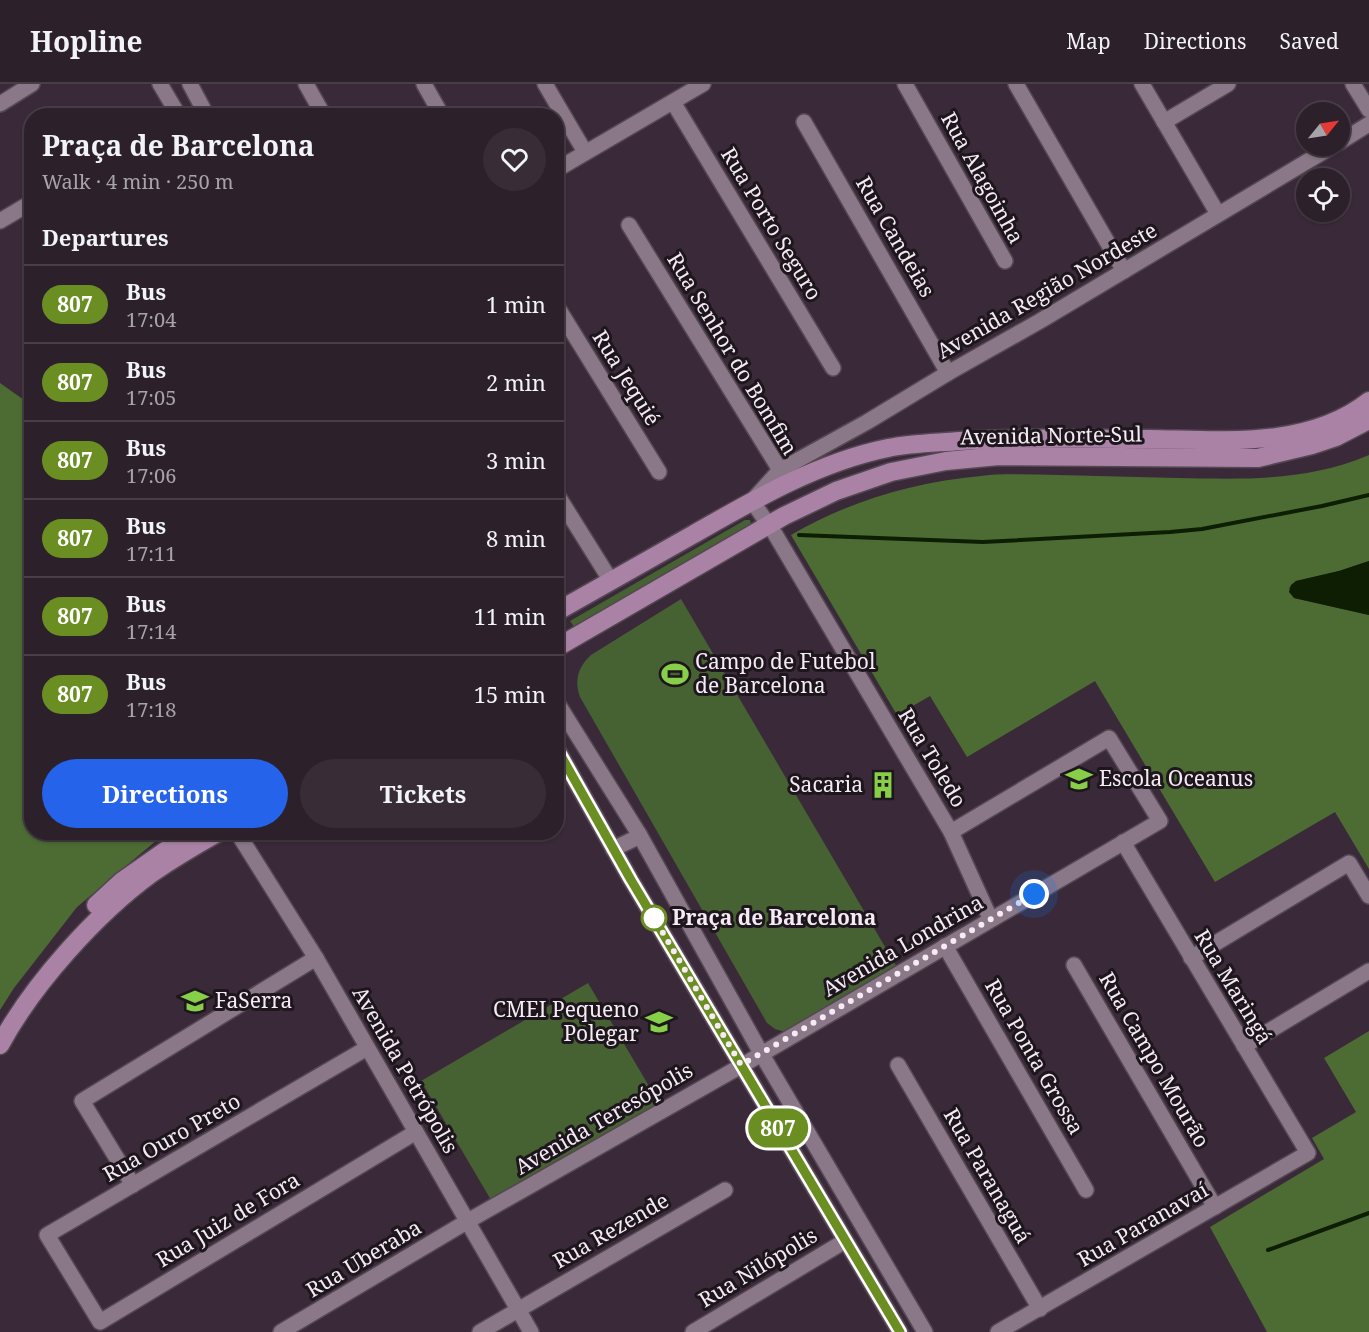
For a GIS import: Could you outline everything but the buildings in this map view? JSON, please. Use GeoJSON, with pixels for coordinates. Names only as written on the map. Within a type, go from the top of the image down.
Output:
{"type":"FeatureCollection","features":[{"type":"Feature","properties":{"kind":"main road","name":"Avenida Norte-Sul"},"geometry":{"type":"LineString","coordinates":[[564,607],[752,501],[851,458],[887,448],[917,443],[1026,437],[1258,440],[1326,424],[1345,416],[1369,401]]}},
{"type":"Feature","properties":{"kind":"main road","name":"Avenida Norte-Sul"},"geometry":{"type":"LineString","coordinates":[[564,645],[769,525],[810,503],[863,481],[937,462],[1008,456],[1258,458],[1336,437],[1369,420]]}},
{"type":"Feature","properties":{"kind":"main road"},"geometry":{"type":"LineString","coordinates":[[0,1022],[25,987],[87,914],[122,881],[181,840]]}},
{"type":"Feature","properties":{"kind":"main road"},"geometry":{"type":"LineString","coordinates":[[0,1046],[32,996],[91,925],[151,874],[205,840]]}},
{"type":"Feature","properties":{"kind":"street"},"geometry":{"type":"LineString","coordinates":[[0,104],[33,84]]}},
{"type":"Feature","properties":{"kind":"street"},"geometry":{"type":"LineString","coordinates":[[160,84],[174,108]]}},
{"type":"Feature","properties":{"kind":"street"},"geometry":{"type":"LineString","coordinates":[[190,84],[203,108]]}},
{"type":"Feature","properties":{"kind":"street"},"geometry":{"type":"LineString","coordinates":[[306,84],[320,108]]}},
{"type":"Feature","properties":{"kind":"street"},"geometry":{"type":"LineString","coordinates":[[424,84],[438,108]]}},
{"type":"Feature","properties":{"kind":"street"},"geometry":{"type":"LineString","coordinates":[[545,84],[559,108]]}},
{"type":"Feature","properties":{"kind":"street"},"geometry":{"type":"LineString","coordinates":[[564,165],[703,84]]}},
{"type":"Feature","properties":{"kind":"street","name":"Rua Alagoinha"},"geometry":{"type":"LineString","coordinates":[[905,84],[1005,261]]}},
{"type":"Feature","properties":{"kind":"street"},"geometry":{"type":"LineString","coordinates":[[1016,84],[1124,271]]}},
{"type":"Feature","properties":{"kind":"street"},"geometry":{"type":"LineString","coordinates":[[1142,84],[1218,214]]}},
{"type":"Feature","properties":{"kind":"street"},"geometry":{"type":"LineString","coordinates":[[1164,122],[1228,84]]}},
{"type":"Feature","properties":{"kind":"street"},"geometry":{"type":"LineString","coordinates":[[1353,84],[1369,110]]}},
{"type":"Feature","properties":{"kind":"street","name":"Rua Porto Seguro"},"geometry":{"type":"LineString","coordinates":[[673,102],[833,368]]}},
{"type":"Feature","properties":{"kind":"street"},"geometry":{"type":"LineString","coordinates":[[564,116],[585,152]]}},
{"type":"Feature","properties":{"kind":"street","name":"Rua Candeias"},"geometry":{"type":"LineString","coordinates":[[804,122],[948,373]]}},
{"type":"Feature","properties":{"kind":"street"},"geometry":{"type":"LineString","coordinates":[[1350,136],[1369,124]]}},
{"type":"Feature","properties":{"kind":"street","name":"Avenida Região Nordeste"},"geometry":{"type":"LineString","coordinates":[[780,470],[867,422],[1316,156]]}},
{"type":"Feature","properties":{"kind":"street"},"geometry":{"type":"LineString","coordinates":[[0,221],[24,207]]}},
{"type":"Feature","properties":{"kind":"street","name":"Rua Senhor do Bomfim"},"geometry":{"type":"LineString","coordinates":[[629,225],[780,470],[752,501]]}},
{"type":"Feature","properties":{"kind":"street","name":"Rua Jequié"},"geometry":{"type":"LineString","coordinates":[[564,318],[660,472]]}},
{"type":"Feature","properties":{"kind":"street","name":"Rua Toledo"},"geometry":{"type":"LineString","coordinates":[[752,501],[769,525],[951,832],[990,918]]}},
{"type":"Feature","properties":{"kind":"street"},"geometry":{"type":"LineString","coordinates":[[564,507],[611,581]]}},
{"type":"Feature","properties":{"kind":"street"},"geometry":{"type":"LineString","coordinates":[[564,713],[639,834],[752,1033],[761,1053],[925,1332]]}},
{"type":"Feature","properties":{"kind":"street","name":"Avenida Londrina"},"geometry":{"type":"LineString","coordinates":[[761,1053],[1160,821],[1109,738],[951,832]]}},
{"type":"Feature","properties":{"kind":"street"},"geometry":{"type":"LineString","coordinates":[[564,761],[613,849],[900,1332]]}},
{"type":"Feature","properties":{"kind":"street"},"geometry":{"type":"LineString","coordinates":[[590,808],[608,792],[615,794]]}},
{"type":"Feature","properties":{"kind":"street"},"geometry":{"type":"LineString","coordinates":[[613,849],[634,839],[639,834]]}},
{"type":"Feature","properties":{"kind":"street","name":"Avenida Petrópolis"},"geometry":{"type":"LineString","coordinates":[[242,840],[316,958],[531,1332]]}},
{"type":"Feature","properties":{"kind":"street","name":"Rua Maringá"},"geometry":{"type":"LineString","coordinates":[[1123,842],[1308,1153]]}},
{"type":"Feature","properties":{"kind":"street"},"geometry":{"type":"LineString","coordinates":[[1191,958],[1349,863],[1369,896]]}},
{"type":"Feature","properties":{"kind":"street","name":"Rua Ponta Grossa"},"geometry":{"type":"LineString","coordinates":[[945,946],[1086,1190]]}},
{"type":"Feature","properties":{"kind":"street"},"geometry":{"type":"LineString","coordinates":[[133,1185],[82,1101],[316,958]]}},
{"type":"Feature","properties":{"kind":"street","name":"Rua Campo Mourão"},"geometry":{"type":"LineString","coordinates":[[1074,965],[1215,1207]]}},
{"type":"Feature","properties":{"kind":"street"},"geometry":{"type":"LineString","coordinates":[[1244,1046],[1369,971]]}},
{"type":"Feature","properties":{"kind":"street","name":"Rua Ouro Preto"},"geometry":{"type":"LineString","coordinates":[[75,1284],[47,1235],[368,1048]]}},
{"type":"Feature","properties":{"kind":"street","name":"Avenida Teresópolis"},"geometry":{"type":"LineString","coordinates":[[468,1221],[761,1053]]}},
{"type":"Feature","properties":{"kind":"street","name":"Rua Paranaguá"},"geometry":{"type":"LineString","coordinates":[[898,1065],[1040,1309]]}},
{"type":"Feature","properties":{"kind":"street","name":"Rua Juiz de Fora"},"geometry":{"type":"LineString","coordinates":[[75,1284],[100,1322],[416,1132]]}},
{"type":"Feature","properties":{"kind":"street","name":"Rua Paranavaí"},"geometry":{"type":"LineString","coordinates":[[998,1332],[1308,1153]]}},
{"type":"Feature","properties":{"kind":"street","name":"Rua Rezende"},"geometry":{"type":"LineString","coordinates":[[480,1332],[725,1190]]}},
{"type":"Feature","properties":{"kind":"street","name":"Rua Uberaba"},"geometry":{"type":"LineString","coordinates":[[281,1332],[468,1221]]}},
{"type":"Feature","properties":{"kind":"street","name":"Rua Nilópolis"},"geometry":{"type":"LineString","coordinates":[[693,1332],[845,1241]]}},
{"type":"Feature","properties":{"kind":"green space"},"geometry":{"type":"Polygon","coordinates":[[[0,383],[24,400],[24,840],[157,840],[77,907],[14,988],[0,1010],[0,383]]]}},
{"type":"Feature","properties":{"kind":"green space"},"geometry":{"type":"Polygon","coordinates":[[[1369,455],[1369,561],[1296,581],[1289,588],[1294,598],[1369,615],[1369,869],[1335,812],[1215,882],[1095,681],[967,757],[930,696],[897,715],[791,535],[859,503],[907,488],[956,479],[1009,474],[1202,478],[1274,477],[1322,470],[1369,455]]]}},
{"type":"Feature","properties":{"kind":"green space"},"geometry":{"type":"Polygon","coordinates":[[[745,520],[750,520],[751,525],[575,628],[570,621],[745,520]]]}},
{"type":"Feature","properties":{"kind":"green space","name":"Praça de Barcelona"},"geometry":{"type":"Polygon","coordinates":[[[681,599],[898,969],[785,1032],[767,1023],[578,691],[578,674],[591,655],[681,599]]]}},
{"type":"Feature","properties":{"kind":"green space"},"geometry":{"type":"Polygon","coordinates":[[[588,983],[659,1103],[491,1200],[421,1081],[588,983]]]}},
{"type":"Feature","properties":{"kind":"green space"},"geometry":{"type":"Polygon","coordinates":[[[1369,1031],[1369,1332],[1267,1332],[1210,1227],[1324,1159],[1312,1138],[1356,1112],[1324,1058],[1369,1031]]]}},
{"type":"Feature","properties":{"kind":"shaded area"},"geometry":{"type":"Polygon","coordinates":[[[1369,561],[1369,615],[1294,598],[1289,592],[1291,585],[1296,581],[1369,561]]]}},
{"type":"Feature","properties":{"kind":"waterway"},"geometry":{"type":"LineString","coordinates":[[799,535],[983,542],[1170,532],[1202,529],[1369,495]]}},
{"type":"Feature","properties":{"kind":"waterway"},"geometry":{"type":"LineString","coordinates":[[1268,1250],[1369,1213]]}},
{"type":"Feature","properties":{"kind":"bus line","name":"807"},"geometry":{"type":"LineString","coordinates":[[564,761],[631,880],[900,1332]]}},
{"type":"Feature","properties":{"kind":"place","name":"Campo de Futebol de Barcelona"},"geometry":{"type":"Point","coordinates":[675,674]}},
{"type":"Feature","properties":{"kind":"place","name":"Escola Oceanus"},"geometry":{"type":"Point","coordinates":[1079,779]}},
{"type":"Feature","properties":{"kind":"place","name":"Sacaria"},"geometry":{"type":"Point","coordinates":[883,785]}},
{"type":"Feature","properties":{"kind":"place","name":"Praça de Barcelona"},"geometry":{"type":"Point","coordinates":[654,918]}},
{"type":"Feature","properties":{"kind":"place","name":"FaSerra"},"geometry":{"type":"Point","coordinates":[195,1001]}},
{"type":"Feature","properties":{"kind":"place","name":"CMEI Pequeno Polegar"},"geometry":{"type":"Point","coordinates":[659,1022]}},
{"type":"Feature","properties":{"kind":"route"},"geometry":{"type":"LineString","coordinates":[[654,918],[653,916],[741,1065],[1034,894]]}}]}
